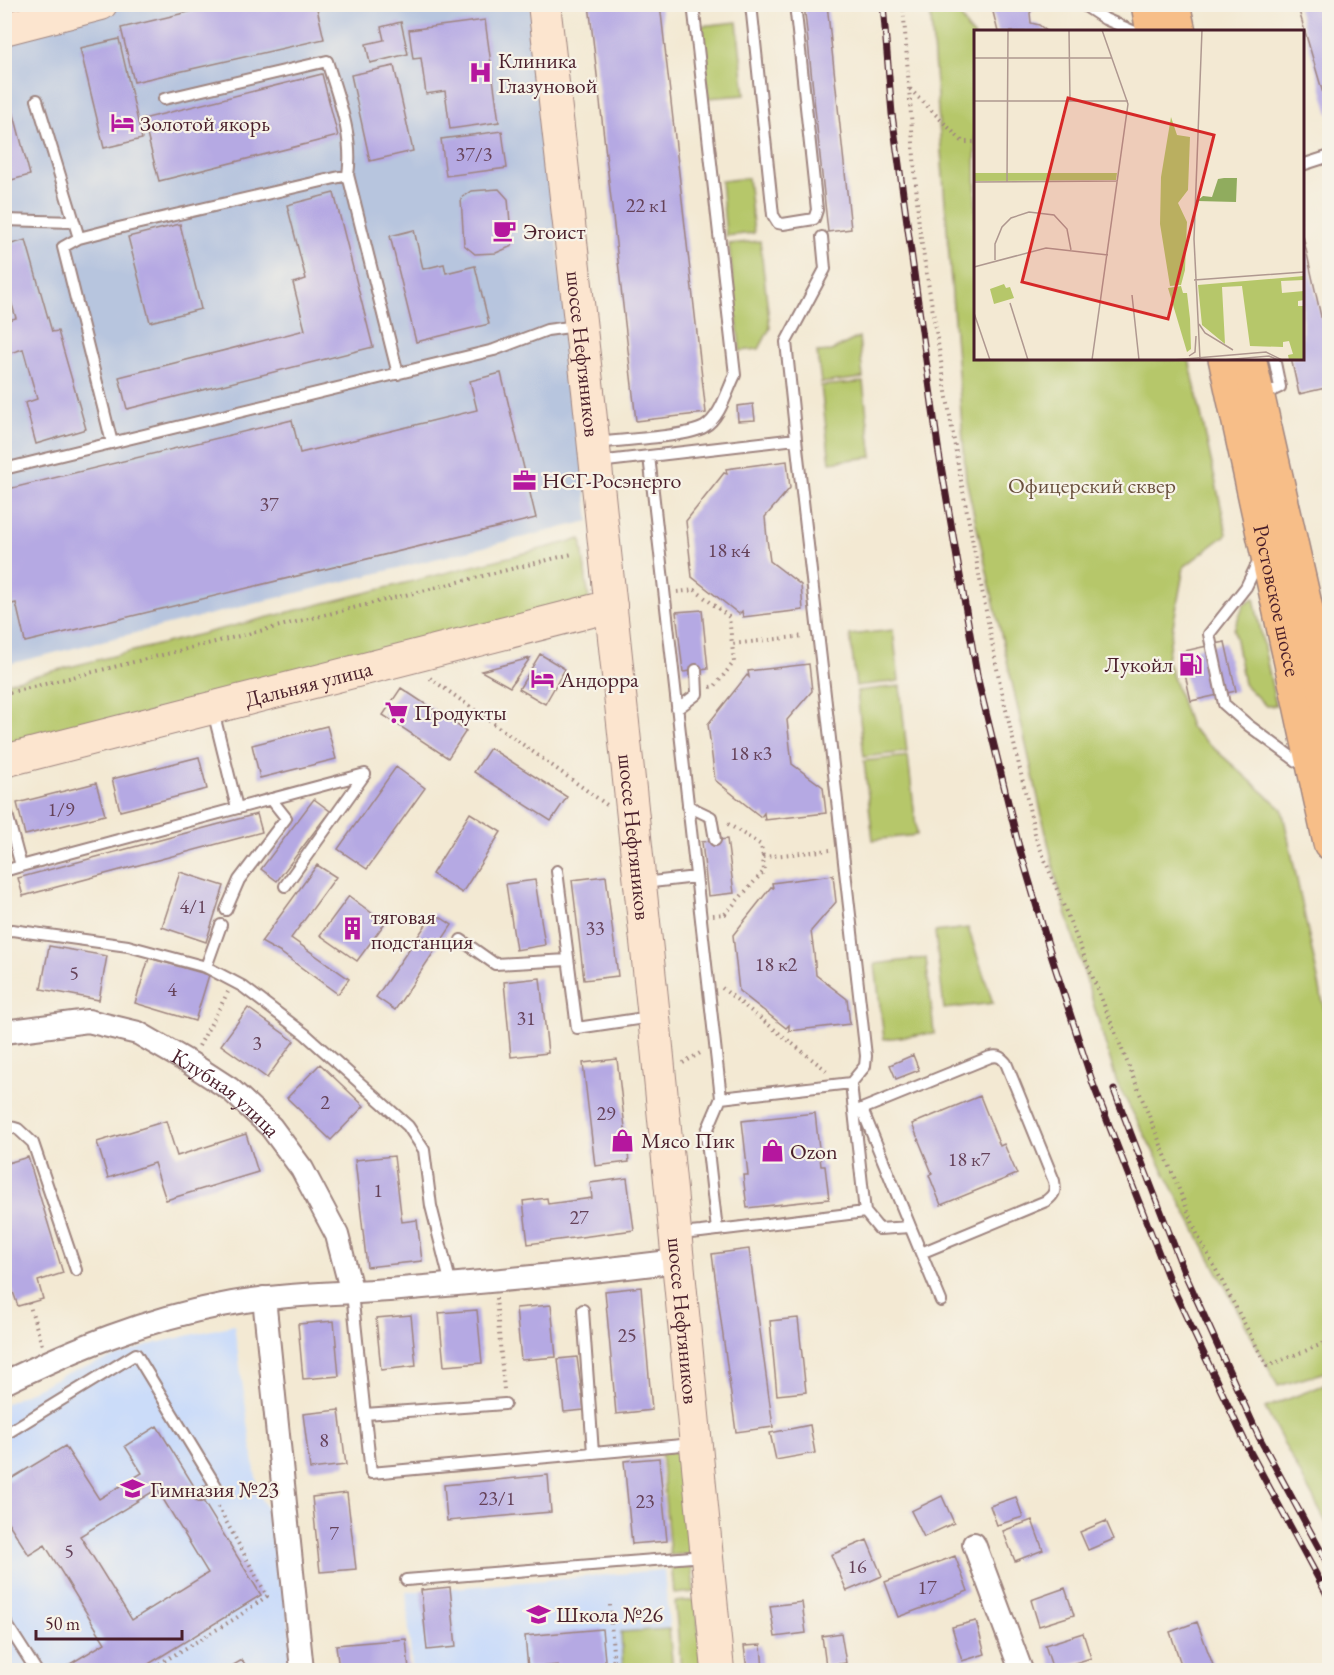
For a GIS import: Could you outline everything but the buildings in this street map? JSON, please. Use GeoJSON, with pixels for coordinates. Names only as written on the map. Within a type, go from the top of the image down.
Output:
{"type":"FeatureCollection","features":[{"type":"Feature","properties":{"kind":"main road"},"geometry":{"type":"LineString","coordinates":[[16,19],[101,4]]}},
{"type":"Feature","properties":{"kind":"main road","name":"шоссе Нефтяников"},"geometry":{"type":"LineString","coordinates":[[544,4],[595,453],[654,1017],[718,1671]]}},
{"type":"Feature","properties":{"kind":"main road"},"geometry":{"type":"LineString","coordinates":[[1148,4],[1153,30]]}},
{"type":"Feature","properties":{"kind":"main road"},"geometry":{"type":"LineString","coordinates":[[1173,4],[1179,30]]}},
{"type":"Feature","properties":{"kind":"main road","name":"Ростовское шоссе"},"geometry":{"type":"LineString","coordinates":[[1225,360],[1329,843]]}},
{"type":"Feature","properties":{"kind":"main road","name":"Ростовское шоссе"},"geometry":{"type":"LineString","coordinates":[[1249,360],[1313,624],[1329,714]]}},
{"type":"Feature","properties":{"kind":"main road","name":"Дальняя улица"},"geometry":{"type":"LineString","coordinates":[[4,761],[611,606]]}},
{"type":"Feature","properties":{"kind":"street","name":"Клубная улица"},"geometry":{"type":"LineString","coordinates":[[4,1032],[87,1021],[138,1033],[230,1089],[271,1126],[302,1170],[337,1235],[352,1293]]}},
{"type":"Feature","properties":{"kind":"street"},"geometry":{"type":"LineString","coordinates":[[4,1383],[49,1361],[135,1327],[220,1305],[265,1308],[352,1293],[494,1280],[676,1247]]}},
{"type":"Feature","properties":{"kind":"street"},"geometry":{"type":"LineString","coordinates":[[265,1308],[302,1671]]}},
{"type":"Feature","properties":{"kind":"street"},"geometry":{"type":"LineString","coordinates":[[974,1544],[1021,1671]]}},
{"type":"Feature","properties":{"kind":"lane"},"geometry":{"type":"LineString","coordinates":[[595,453],[704,427],[716,414],[735,375],[693,4]]}},
{"type":"Feature","properties":{"kind":"lane"},"geometry":{"type":"LineString","coordinates":[[751,4],[773,215],[778,223],[783,224],[814,219],[817,210],[795,4]]}},
{"type":"Feature","properties":{"kind":"lane"},"geometry":{"type":"LineString","coordinates":[[1082,4],[1105,19],[1130,30]]}},
{"type":"Feature","properties":{"kind":"lane"},"geometry":{"type":"LineString","coordinates":[[164,99],[327,61],[347,130],[350,159],[348,175],[398,374]]}},
{"type":"Feature","properties":{"kind":"lane"},"geometry":{"type":"LineString","coordinates":[[38,100],[79,238]]}},
{"type":"Feature","properties":{"kind":"lane"},"geometry":{"type":"LineString","coordinates":[[1304,164],[1329,156]]}},
{"type":"Feature","properties":{"kind":"lane"},"geometry":{"type":"LineString","coordinates":[[112,443],[63,247],[79,238],[348,175]]}},
{"type":"Feature","properties":{"kind":"lane"},"geometry":{"type":"LineString","coordinates":[[4,220],[74,222]]}},
{"type":"Feature","properties":{"kind":"lane"},"geometry":{"type":"LineString","coordinates":[[721,1098],[847,1083],[865,1066],[866,1056],[786,342],[825,269],[822,237]]}},
{"type":"Feature","properties":{"kind":"lane"},"geometry":{"type":"LineString","coordinates":[[4,470],[494,350],[547,330],[580,326]]}},
{"type":"Feature","properties":{"kind":"lane"},"geometry":{"type":"LineString","coordinates":[[1258,398],[1280,387],[1274,360]]}},
{"type":"Feature","properties":{"kind":"lane"},"geometry":{"type":"LineString","coordinates":[[595,453],[649,456],[796,439]]}},
{"type":"Feature","properties":{"kind":"lane"},"geometry":{"type":"LineString","coordinates":[[649,456],[721,1098],[706,1133],[717,1230]]}},
{"type":"Feature","properties":{"kind":"lane"},"geometry":{"type":"LineString","coordinates":[[1264,539],[1257,565],[1246,587],[1209,634],[1224,704],[1314,775]]}},
{"type":"Feature","properties":{"kind":"lane"},"geometry":{"type":"LineString","coordinates":[[677,709],[693,698],[698,689],[696,670]]}},
{"type":"Feature","properties":{"kind":"lane"},"geometry":{"type":"LineString","coordinates":[[213,708],[237,808]]}},
{"type":"Feature","properties":{"kind":"lane"},"geometry":{"type":"LineString","coordinates":[[4,871],[364,774],[285,886]]}},
{"type":"Feature","properties":{"kind":"lane"},"geometry":{"type":"LineString","coordinates":[[226,910],[239,880],[286,818],[271,799]]}},
{"type":"Feature","properties":{"kind":"lane"},"geometry":{"type":"LineString","coordinates":[[4,803],[21,866]]}},
{"type":"Feature","properties":{"kind":"lane"},"geometry":{"type":"LineString","coordinates":[[688,806],[707,814],[713,822],[715,840]]}},
{"type":"Feature","properties":{"kind":"lane"},"geometry":{"type":"LineString","coordinates":[[557,871],[577,1028],[654,1017]]}},
{"type":"Feature","properties":{"kind":"lane"},"geometry":{"type":"LineString","coordinates":[[640,883],[696,877]]}},
{"type":"Feature","properties":{"kind":"lane"},"geometry":{"type":"LineString","coordinates":[[206,967],[221,925]]}},
{"type":"Feature","properties":{"kind":"lane"},"geometry":{"type":"LineString","coordinates":[[4,932],[12,930],[128,945],[206,967],[234,981],[305,1034],[408,1126],[424,1150],[431,1206],[451,1285]]}},
{"type":"Feature","properties":{"kind":"lane"},"geometry":{"type":"LineString","coordinates":[[460,940],[495,964],[568,960]]}},
{"type":"Feature","properties":{"kind":"lane"},"geometry":{"type":"LineString","coordinates":[[858,1111],[996,1056],[1002,1058],[1006,1063],[1054,1181],[1055,1190],[1052,1197],[921,1253]]}},
{"type":"Feature","properties":{"kind":"lane"},"geometry":{"type":"LineString","coordinates":[[847,1083],[941,1301]]}},
{"type":"Feature","properties":{"kind":"lane"},"geometry":{"type":"LineString","coordinates":[[858,1111],[866,1212],[879,1229],[910,1227]]}},
{"type":"Feature","properties":{"kind":"lane"},"geometry":{"type":"LineString","coordinates":[[4,1125],[18,1129],[33,1143],[76,1270]]}},
{"type":"Feature","properties":{"kind":"lane"},"geometry":{"type":"LineString","coordinates":[[676,1247],[717,1230],[866,1212]]}},
{"type":"Feature","properties":{"kind":"lane"},"geometry":{"type":"LineString","coordinates":[[352,1293],[371,1473],[697,1443]]}},
{"type":"Feature","properties":{"kind":"lane"},"geometry":{"type":"LineString","coordinates":[[583,1310],[593,1453]]}},
{"type":"Feature","properties":{"kind":"lane"},"geometry":{"type":"LineString","coordinates":[[4,1435],[136,1354],[216,1486],[205,1493]]}},
{"type":"Feature","properties":{"kind":"lane"},"geometry":{"type":"LineString","coordinates":[[365,1414],[505,1404]]}},
{"type":"Feature","properties":{"kind":"lane"},"geometry":{"type":"LineString","coordinates":[[406,1580],[707,1555]]}},
{"type":"Feature","properties":{"kind":"lane"},"geometry":{"type":"LineString","coordinates":[[4,1620],[36,1671]]}},
{"type":"Feature","properties":{"kind":"path"},"geometry":{"type":"LineString","coordinates":[[903,4],[919,227],[956,454],[1000,684],[1036,838],[1198,1236],[1268,1366],[1329,1341]]}},
{"type":"Feature","properties":{"kind":"path"},"geometry":{"type":"LineString","coordinates":[[909,88],[963,142],[974,142]]}},
{"type":"Feature","properties":{"kind":"path"},"geometry":{"type":"LineString","coordinates":[[4,694],[572,554]]}},
{"type":"Feature","properties":{"kind":"path"},"geometry":{"type":"LineString","coordinates":[[664,594],[695,590],[729,617],[734,662],[715,686],[698,689]]}},
{"type":"Feature","properties":{"kind":"path"},"geometry":{"type":"LineString","coordinates":[[732,644],[818,634]]}},
{"type":"Feature","properties":{"kind":"path"},"geometry":{"type":"LineString","coordinates":[[422,672],[609,807]]}},
{"type":"Feature","properties":{"kind":"path"},"geometry":{"type":"LineString","coordinates":[[701,917],[725,914],[764,871],[761,845],[722,821],[713,822]]}},
{"type":"Feature","properties":{"kind":"path"},"geometry":{"type":"LineString","coordinates":[[763,857],[842,848]]}},
{"type":"Feature","properties":{"kind":"path"},"geometry":{"type":"LineString","coordinates":[[708,977],[847,1083]]}},
{"type":"Feature","properties":{"kind":"path"},"geometry":{"type":"LineString","coordinates":[[190,1063],[234,981]]}},
{"type":"Feature","properties":{"kind":"path"},"geometry":{"type":"LineString","coordinates":[[680,1065],[715,1045]]}},
{"type":"Feature","properties":{"kind":"path"},"geometry":{"type":"LineString","coordinates":[[494,1280],[505,1404]]}},
{"type":"Feature","properties":{"kind":"path"},"geometry":{"type":"LineString","coordinates":[[29,1303],[49,1361]]}},
{"type":"Feature","properties":{"kind":"path"},"geometry":{"type":"LineString","coordinates":[[149,1671],[236,1618],[267,1596],[205,1493]]}},
{"type":"Feature","properties":{"kind":"path"},"geometry":{"type":"LineString","coordinates":[[610,1605],[614,1671]]}},
{"type":"Feature","properties":{"kind":"shaded area"},"geometry":{"type":"Polygon","coordinates":[[[65,4],[531,5],[589,521],[5,665],[4,19],[65,4]]]}},
{"type":"Feature","properties":{"kind":"shaded area","name":"Гимназия №23"},"geometry":{"type":"Polygon","coordinates":[[[234,1325],[256,1478],[262,1500],[279,1529],[294,1670],[5,1670],[5,1404],[67,1373],[156,1343],[234,1325]]]}},
{"type":"Feature","properties":{"kind":"shaded area","name":"Школа №26"},"geometry":{"type":"Polygon","coordinates":[[[664,1570],[673,1670],[412,1670],[406,1592],[664,1570]]]}},
{"type":"Feature","properties":{"kind":"green space","name":"Офицерский сквер"},"geometry":{"type":"Polygon","coordinates":[[[930,5],[955,5],[967,28],[974,36],[974,360],[1189,360],[1227,534],[1184,567],[1167,659],[1190,727],[1282,809],[1329,1031],[1329,1371],[1278,1386],[1117,1083],[1057,882],[966,479],[930,5]]]}},
{"type":"Feature","properties":{"kind":"green space"},"geometry":{"type":"Polygon","coordinates":[[[737,22],[745,95],[708,98],[700,26],[737,22]]]}},
{"type":"Feature","properties":{"kind":"green space"},"geometry":{"type":"Polygon","coordinates":[[[748,178],[754,233],[726,236],[721,181],[748,178]]]}},
{"type":"Feature","properties":{"kind":"green space"},"geometry":{"type":"Polygon","coordinates":[[[760,241],[770,328],[759,349],[740,351],[729,244],[760,241]]]}},
{"type":"Feature","properties":{"kind":"green space"},"geometry":{"type":"Polygon","coordinates":[[[859,337],[863,378],[821,383],[817,352],[831,351],[859,337]]]}},
{"type":"Feature","properties":{"kind":"green space"},"geometry":{"type":"Polygon","coordinates":[[[863,382],[872,457],[830,462],[821,386],[863,382]]]}},
{"type":"Feature","properties":{"kind":"green space"},"geometry":{"type":"Polygon","coordinates":[[[581,539],[589,601],[5,750],[5,683],[581,539]]]}},
{"type":"Feature","properties":{"kind":"green space"},"geometry":{"type":"Polygon","coordinates":[[[1254,598],[1276,706],[1266,706],[1244,684],[1234,629],[1244,604],[1254,598]]]}},
{"type":"Feature","properties":{"kind":"green space"},"geometry":{"type":"Polygon","coordinates":[[[893,630],[899,681],[856,686],[850,635],[893,630]]]}},
{"type":"Feature","properties":{"kind":"green space"},"geometry":{"type":"Polygon","coordinates":[[[900,686],[907,752],[864,757],[857,691],[900,686]]]}},
{"type":"Feature","properties":{"kind":"green space"},"geometry":{"type":"Polygon","coordinates":[[[908,756],[917,835],[873,840],[864,761],[908,756]]]}},
{"type":"Feature","properties":{"kind":"green space"},"geometry":{"type":"Polygon","coordinates":[[[968,928],[993,1003],[944,1009],[935,932],[968,928]]]}},
{"type":"Feature","properties":{"kind":"green space"},"geometry":{"type":"Polygon","coordinates":[[[926,958],[934,1033],[884,1039],[875,964],[926,958]]]}},
{"type":"Feature","properties":{"kind":"green space"},"geometry":{"type":"Polygon","coordinates":[[[1329,1383],[1329,1528],[1265,1408],[1329,1383]]]}},
{"type":"Feature","properties":{"kind":"green space"},"geometry":{"type":"Polygon","coordinates":[[[681,1449],[690,1554],[670,1555],[661,1451],[681,1449]]]}},
{"type":"Feature","properties":{"kind":"green space"},"geometry":{"type":"Polygon","coordinates":[[[691,1559],[694,1592],[674,1594],[671,1561],[691,1559]]]}},
{"type":"Feature","properties":{"kind":"green space"},"geometry":{"type":"Polygon","coordinates":[[[696,1600],[702,1670],[681,1670],[675,1602],[696,1600]]]}},
{"type":"Feature","properties":{"kind":"green space"},"geometry":{"type":"Polygon","coordinates":[[[669,1629],[673,1670],[623,1670],[621,1632],[669,1629]]]}},
{"type":"Feature","properties":{"kind":"railway"},"geometry":{"type":"LineString","coordinates":[[883,4],[892,114],[939,454],[978,680],[1018,843],[1093,1084],[1170,1282],[1249,1450],[1330,1600]]}},
{"type":"Feature","properties":{"kind":"railway"},"geometry":{"type":"LineString","coordinates":[[1114,1090],[1185,1274],[1259,1437],[1330,1568]]}},
{"type":"Feature","properties":{"kind":"place","name":"Клиника Глазуновой"},"geometry":{"type":"Point","coordinates":[480,73]}},
{"type":"Feature","properties":{"kind":"place","name":"Золотой якорь"},"geometry":{"type":"Point","coordinates":[122,123]}},
{"type":"Feature","properties":{"kind":"place","name":"Эгоист"},"geometry":{"type":"Point","coordinates":[505,231]}},
{"type":"Feature","properties":{"kind":"place","name":"НСГ-Росэнерго"},"geometry":{"type":"Point","coordinates":[524,480]}},
{"type":"Feature","properties":{"kind":"place","name":"Лукойл"},"geometry":{"type":"Point","coordinates":[1191,664]}},
{"type":"Feature","properties":{"kind":"place","name":"Андорра"},"geometry":{"type":"Point","coordinates":[542,679]}},
{"type":"Feature","properties":{"kind":"place","name":"Продукты"},"geometry":{"type":"Point","coordinates":[396,712]}},
{"type":"Feature","properties":{"kind":"place","name":"тяговая подстанция"},"geometry":{"type":"Point","coordinates":[353,929]}},
{"type":"Feature","properties":{"kind":"place","name":"Мясо Пик"},"geometry":{"type":"Point","coordinates":[623,1140]}},
{"type":"Feature","properties":{"kind":"place","name":"Ozon"},"geometry":{"type":"Point","coordinates":[772,1151]}},
{"type":"Feature","properties":{"kind":"place","name":"Гимназия №23"},"geometry":{"type":"Point","coordinates":[132,1489]}},
{"type":"Feature","properties":{"kind":"place","name":"Школа №26"},"geometry":{"type":"Point","coordinates":[538,1614]}}]}
